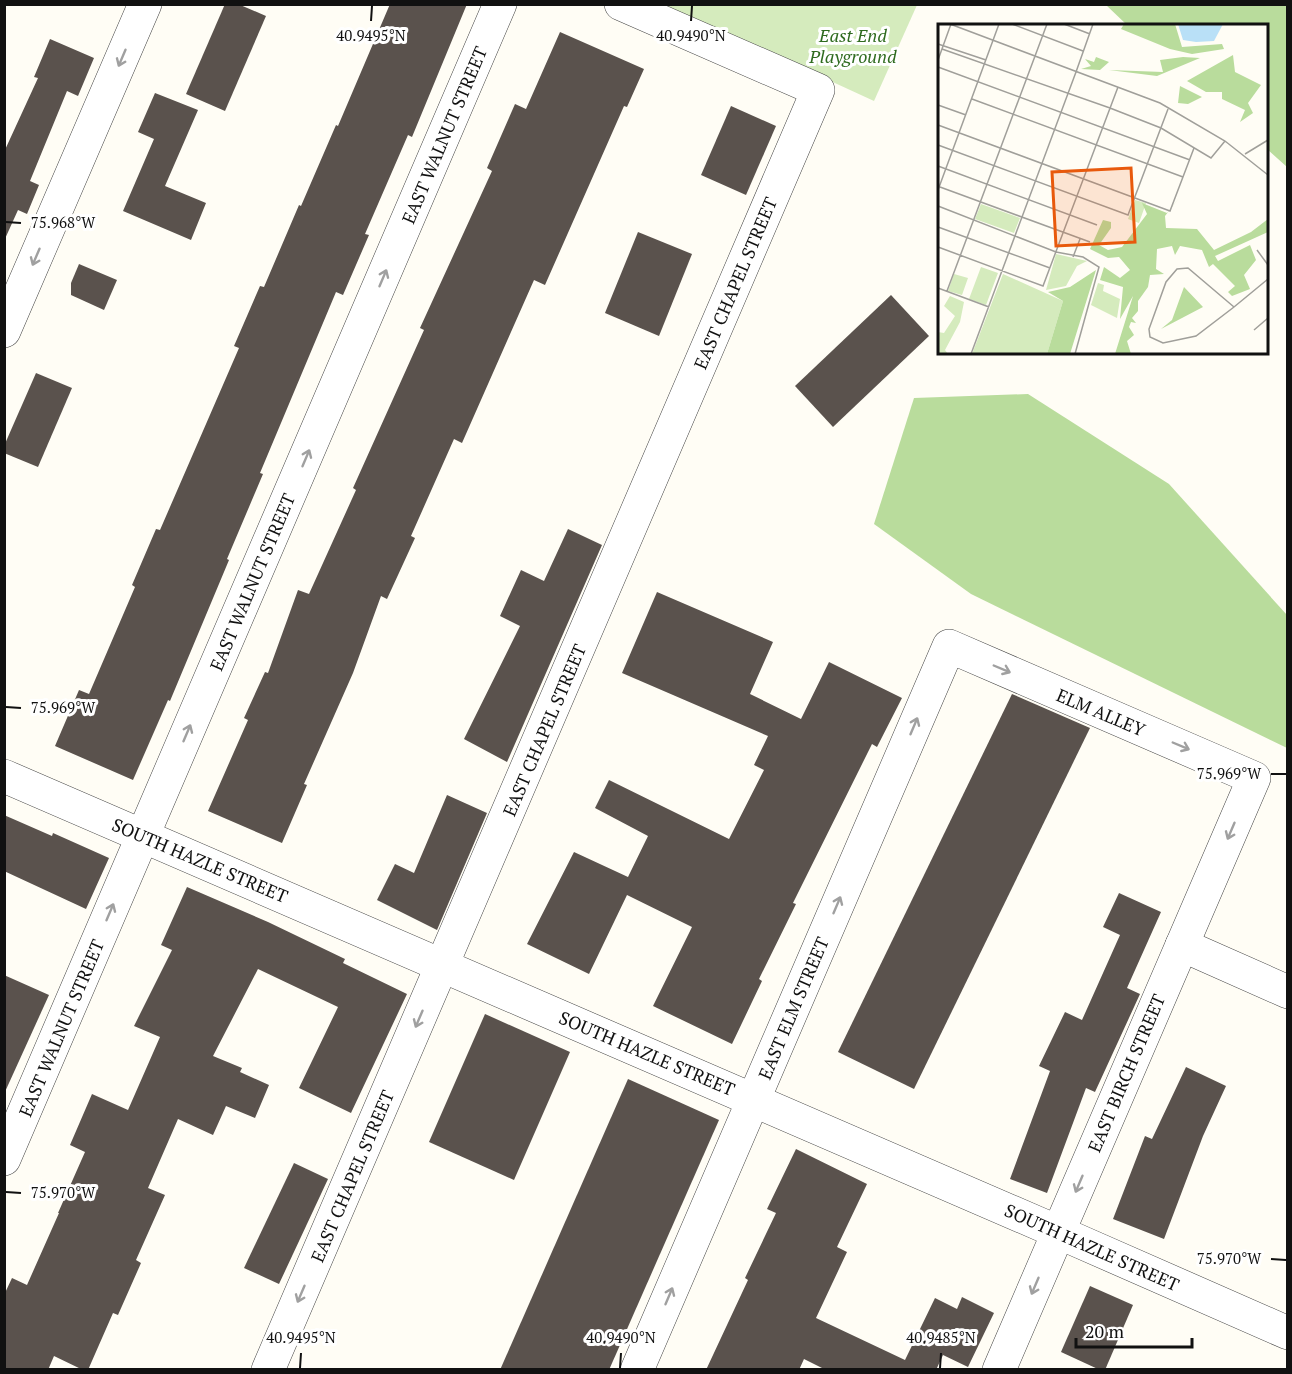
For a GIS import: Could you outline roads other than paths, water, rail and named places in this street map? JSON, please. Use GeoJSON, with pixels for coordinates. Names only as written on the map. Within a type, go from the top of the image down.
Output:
{"type":"FeatureCollection","features":[{"type":"Feature","properties":{"kind":"street"},"geometry":{"type":"LineString","coordinates":[[4,331],[145,4]]}},
{"type":"Feature","properties":{"kind":"street","name":"EAST WALNUT STREET"},"geometry":{"type":"LineString","coordinates":[[4,1159],[501,4]]}},
{"type":"Feature","properties":{"kind":"street","name":"EAST CHAPEL STREET"},"geometry":{"type":"LineString","coordinates":[[268,1370],[818,90],[621,4]]}},
{"type":"Feature","properties":{"kind":"street","name":"ELM ALLEY"},"geometry":{"type":"LineString","coordinates":[[949,646],[1254,778]]}},
{"type":"Feature","properties":{"kind":"street","name":"EAST ELM STREET"},"geometry":{"type":"LineString","coordinates":[[637,1370],[949,646]]}},
{"type":"Feature","properties":{"kind":"street","name":"SOUTH HAZLE STREET"},"geometry":{"type":"LineString","coordinates":[[4,776],[1058,1232],[1287,1334]]}},
{"type":"Feature","properties":{"kind":"street","name":"EAST BIRCH STREET"},"geometry":{"type":"LineString","coordinates":[[999,1370],[1254,778]]}},
{"type":"Feature","properties":{"kind":"street"},"geometry":{"type":"LineString","coordinates":[[1182,945],[1287,992]]}},
{"type":"Feature","properties":{"kind":"park label","name":"East End Playground"},"geometry":{"type":"Point","coordinates":[853,45]}}]}
